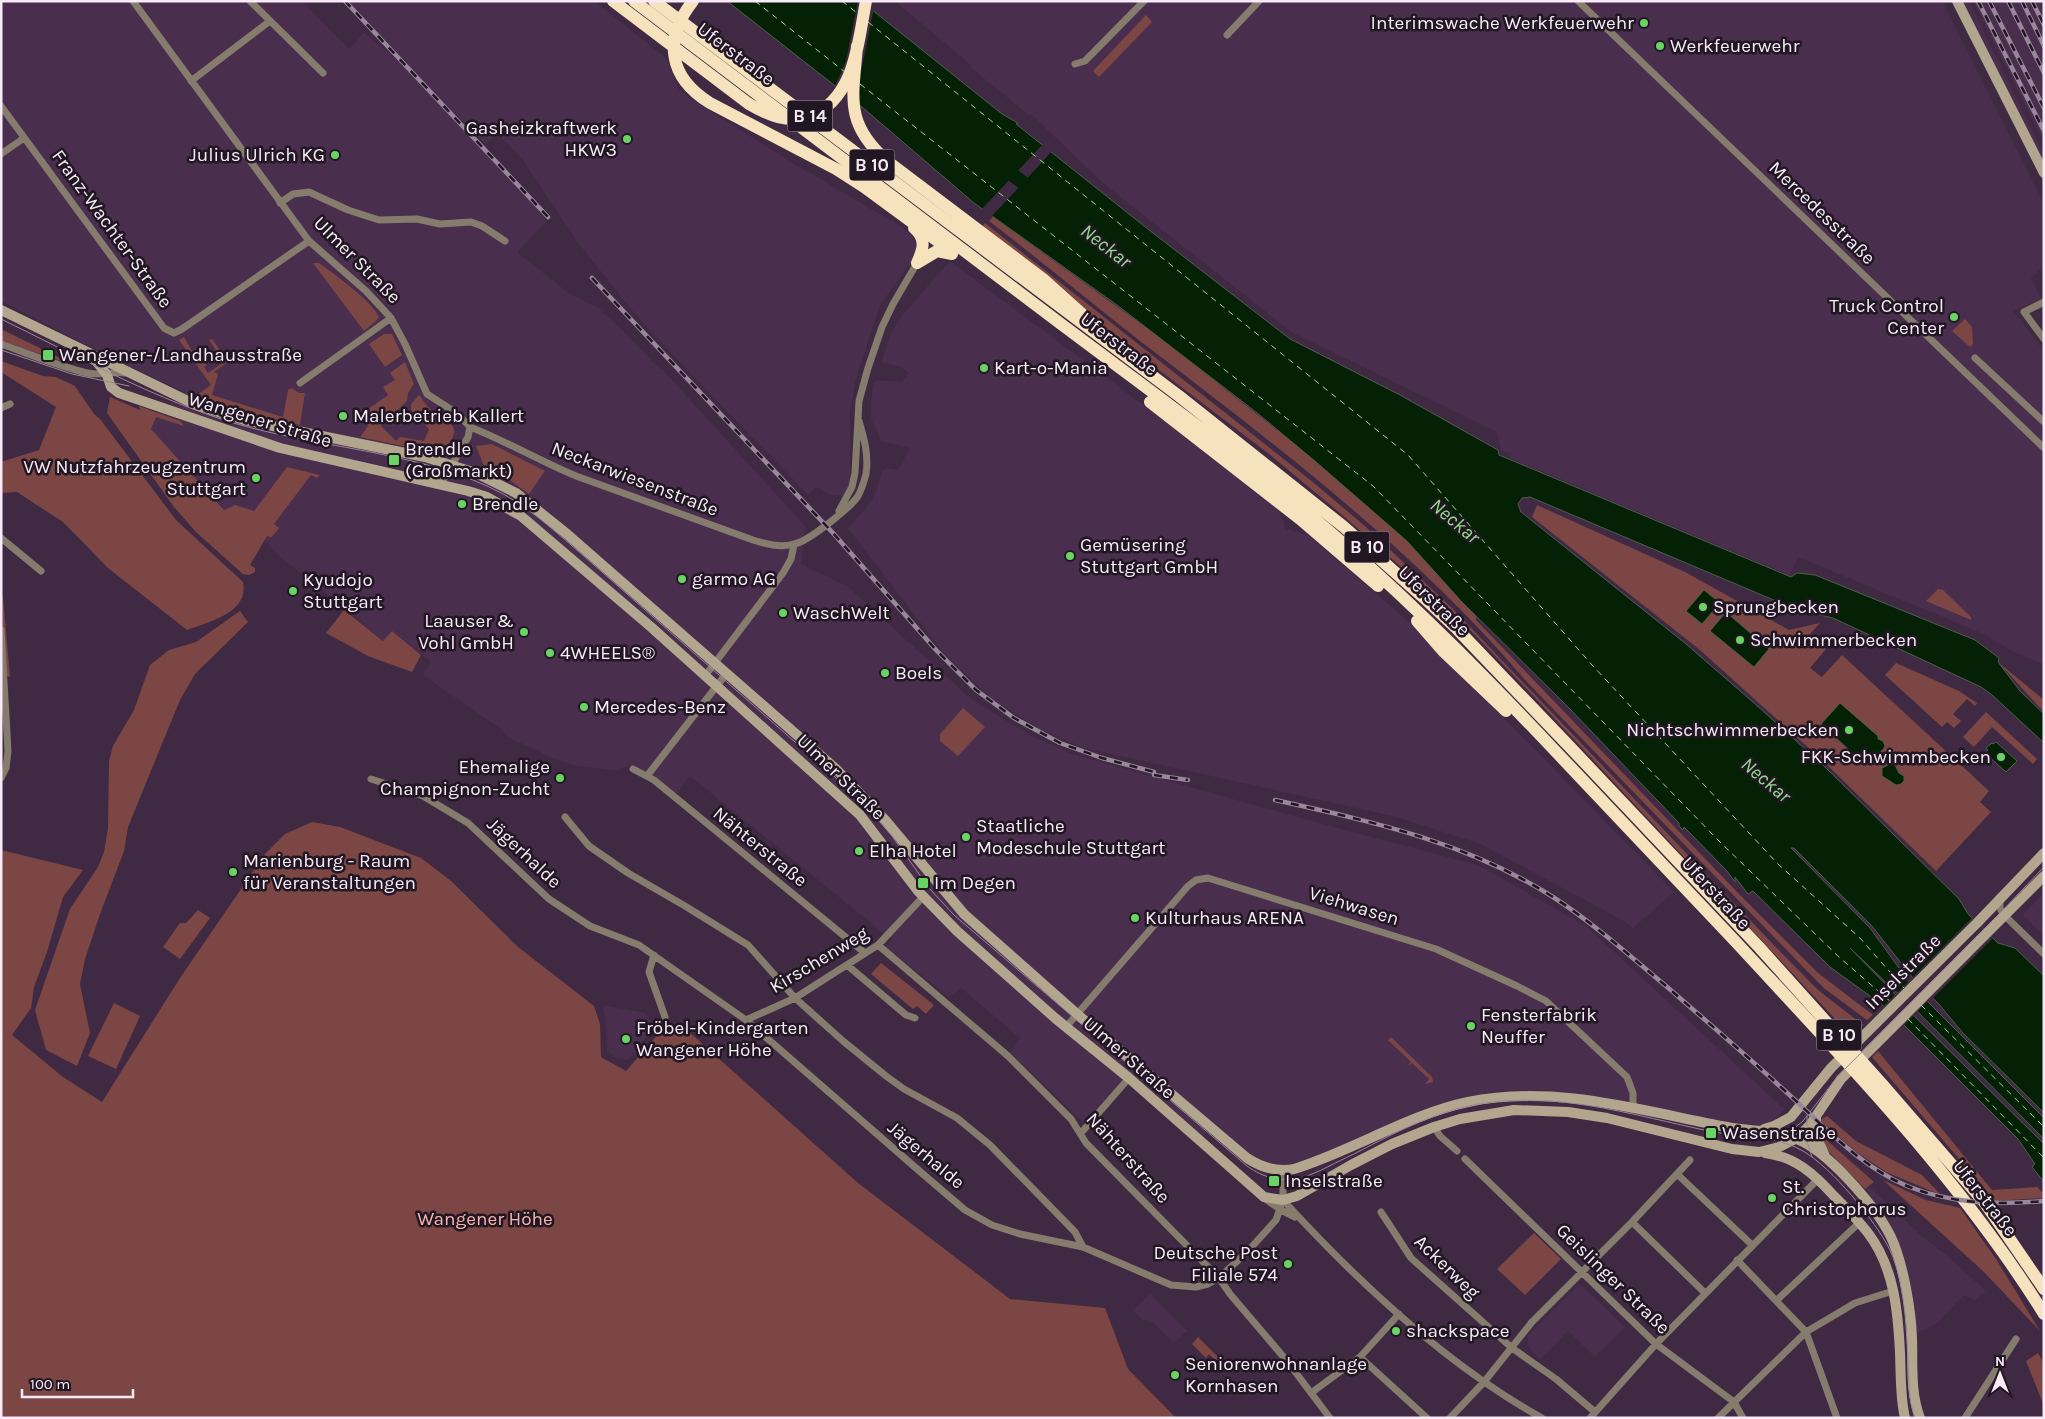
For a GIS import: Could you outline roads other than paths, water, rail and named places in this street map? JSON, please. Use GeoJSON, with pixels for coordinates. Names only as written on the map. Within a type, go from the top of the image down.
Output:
{"type":"FeatureCollection","features":[{"type":"Feature","properties":{"kind":"highway","name":"B 14"},"geometry":{"type":"LineString","coordinates":[[613,1],[749,104],[772,116],[793,119],[806,118],[824,109],[840,92],[850,72],[866,1]]}},
{"type":"Feature","properties":{"kind":"highway","name":"Uferstraße"},"geometry":{"type":"LineString","coordinates":[[634,1],[1234,454],[1347,546],[1451,643],[1536,731],[1706,910],[1878,1097],[1980,1220],[2014,1267],[2044,1314]]}},
{"type":"Feature","properties":{"kind":"highway","name":"Uferstraße"},"geometry":{"type":"LineString","coordinates":[[654,1],[1091,330],[1300,491],[1386,563],[1457,629],[1759,947],[1895,1098],[1985,1203],[2044,1289]]}},
{"type":"Feature","properties":{"kind":"highway"},"geometry":{"type":"LineString","coordinates":[[693,1],[677,27],[674,44],[675,60],[681,76],[688,87],[710,103],[836,169],[901,213],[1242,472],[1300,519],[1405,610],[1444,652],[1520,723],[1536,731]]}},
{"type":"Feature","properties":{"kind":"highway","name":"B 14"},"geometry":{"type":"LineString","coordinates":[[857,46],[854,100],[858,127],[872,148],[1042,279],[1086,318],[1091,330]]}},
{"type":"Feature","properties":{"kind":"highway"},"geometry":{"type":"LineString","coordinates":[[901,213],[922,237],[923,246],[917,263]]}},
{"type":"Feature","properties":{"kind":"highway"},"geometry":{"type":"LineString","coordinates":[[917,263],[937,251],[956,255]]}},
{"type":"Feature","properties":{"kind":"street","name":"Ulmer Straße"},"geometry":{"type":"LineString","coordinates":[[133,1],[280,204],[309,241],[366,291],[391,318],[405,344],[427,394],[458,414],[470,427]]}},
{"type":"Feature","properties":{"kind":"street"},"geometry":{"type":"LineString","coordinates":[[250,1],[323,73]]}},
{"type":"Feature","properties":{"kind":"street"},"geometry":{"type":"LineString","coordinates":[[1075,64],[1085,61],[1144,1]]}},
{"type":"Feature","properties":{"kind":"street"},"geometry":{"type":"LineString","coordinates":[[1227,35],[1259,1]]}},
{"type":"Feature","properties":{"kind":"street","name":"Mercedesstraße"},"geometry":{"type":"LineString","coordinates":[[1578,1],[2044,448]]}},
{"type":"Feature","properties":{"kind":"street"},"geometry":{"type":"LineString","coordinates":[[1957,1],[2044,173]]}},
{"type":"Feature","properties":{"kind":"street"},"geometry":{"type":"LineString","coordinates":[[191,81],[270,21]]}},
{"type":"Feature","properties":{"kind":"street","name":"Franz-Wachter-Straße"},"geometry":{"type":"LineString","coordinates":[[1,106],[164,328],[174,333],[309,241]]}},
{"type":"Feature","properties":{"kind":"street"},"geometry":{"type":"LineString","coordinates":[[1,154],[24,138]]}},
{"type":"Feature","properties":{"kind":"street"},"geometry":{"type":"LineString","coordinates":[[280,204],[293,194],[309,192],[348,210],[379,220],[417,219],[440,224],[471,222],[482,226],[505,241]]}},
{"type":"Feature","properties":{"kind":"street"},"geometry":{"type":"LineString","coordinates":[[705,676],[791,559],[794,544],[812,536],[838,514],[852,487],[856,472],[862,385],[882,327],[917,263]]}},
{"type":"Feature","properties":{"kind":"street"},"geometry":{"type":"LineString","coordinates":[[2044,302],[2024,312],[2044,339]]}},
{"type":"Feature","properties":{"kind":"street","name":"Wangener Straße"},"geometry":{"type":"LineString","coordinates":[[1,310],[196,405],[244,420],[365,444],[451,464]]}},
{"type":"Feature","properties":{"kind":"street"},"geometry":{"type":"LineString","coordinates":[[300,383],[391,318]]}},
{"type":"Feature","properties":{"kind":"street"},"geometry":{"type":"LineString","coordinates":[[1,344],[88,373],[107,375],[120,372],[133,375]]}},
{"type":"Feature","properties":{"kind":"street","name":"Wangener Straße"},"geometry":{"type":"LineString","coordinates":[[90,354],[107,375],[111,387],[119,393],[258,442],[298,453],[441,484]]}},
{"type":"Feature","properties":{"kind":"street"},"geometry":{"type":"LineString","coordinates":[[1975,358],[2044,422]]}},
{"type":"Feature","properties":{"kind":"street"},"geometry":{"type":"LineString","coordinates":[[1,408],[10,404]]}},
{"type":"Feature","properties":{"kind":"street"},"geometry":{"type":"LineString","coordinates":[[441,484],[468,437],[470,427]]}},
{"type":"Feature","properties":{"kind":"street","name":"Neckarwiesenstraße"},"geometry":{"type":"LineString","coordinates":[[470,427],[548,464],[753,540],[767,544],[794,544]]}},
{"type":"Feature","properties":{"kind":"street","name":"Ulmer Straße"},"geometry":{"type":"LineString","coordinates":[[451,464],[492,480],[523,498],[555,524],[841,774],[886,821],[964,914],[1077,1014],[1248,1158],[1265,1168],[1283,1170]]}},
{"type":"Feature","properties":{"kind":"street","name":"Ulmer Straße"},"geometry":{"type":"LineString","coordinates":[[441,484],[487,497],[521,516],[651,627],[860,815],[923,897],[957,931],[1264,1198],[1282,1205]]}},
{"type":"Feature","properties":{"kind":"street"},"geometry":{"type":"LineString","coordinates":[[1,538],[41,571]]}},
{"type":"Feature","properties":{"kind":"street"},"geometry":{"type":"LineString","coordinates":[[1,630],[8,751],[6,768],[1,778]]}},
{"type":"Feature","properties":{"kind":"street"},"geometry":{"type":"LineString","coordinates":[[648,776],[726,674]]}},
{"type":"Feature","properties":{"kind":"street","name":"Nähterstraße"},"geometry":{"type":"LineString","coordinates":[[633,769],[648,776],[864,953]]}},
{"type":"Feature","properties":{"kind":"street","name":"Jägerhalde"},"geometry":{"type":"LineString","coordinates":[[371,779],[422,796],[468,823],[549,899],[590,926],[639,946],[654,955],[746,1020],[965,1210],[992,1225],[1020,1234],[1083,1247],[1171,1285],[1196,1287],[1208,1284],[1219,1278]]}},
{"type":"Feature","properties":{"kind":"street"},"geometry":{"type":"LineString","coordinates":[[565,817],[589,846],[628,874],[748,945],[794,998],[886,1076],[904,1089],[957,1118],[990,1145],[1075,1232],[1083,1247]]}},
{"type":"Feature","properties":{"kind":"street","name":"Inselstraße"},"geometry":{"type":"LineString","coordinates":[[1763,1130],[1790,1117],[1831,1068],[1977,923],[2044,853]]}},
{"type":"Feature","properties":{"kind":"street","name":"Inselstraße"},"geometry":{"type":"LineString","coordinates":[[1282,1205],[1351,1165],[1392,1144],[1460,1118],[1487,1113],[1540,1109],[1607,1118],[1704,1143],[1759,1152],[1773,1149],[1792,1139],[1810,1125],[1841,1079],[2044,876]]}},
{"type":"Feature","properties":{"kind":"street","name":"Viehwasen"},"geometry":{"type":"LineString","coordinates":[[1066,1027],[1188,886],[1196,880],[1208,878],[1436,949],[1546,1001],[1627,1078],[1634,1093],[1633,1109]]}},
{"type":"Feature","properties":{"kind":"street","name":"Kirschenweg"},"geometry":{"type":"LineString","coordinates":[[746,1020],[794,998],[878,945],[923,897]]}},
{"type":"Feature","properties":{"kind":"street"},"geometry":{"type":"LineString","coordinates":[[2000,897],[2000,908],[2004,916],[2044,954]]}},
{"type":"Feature","properties":{"kind":"street","name":"Nähterstraße"},"geometry":{"type":"LineString","coordinates":[[878,945],[1008,1056],[1071,1119],[1086,1143],[1219,1278],[1230,1294],[1287,1361],[1330,1418]]}},
{"type":"Feature","properties":{"kind":"street"},"geometry":{"type":"LineString","coordinates":[[654,955],[649,972],[665,1017]]}},
{"type":"Feature","properties":{"kind":"street"},"geometry":{"type":"LineString","coordinates":[[847,965],[906,1015],[915,1018]]}},
{"type":"Feature","properties":{"kind":"street"},"geometry":{"type":"LineString","coordinates":[[1081,1133],[1128,1078]]}},
{"type":"Feature","properties":{"kind":"street"},"geometry":{"type":"LineString","coordinates":[[1219,1278],[1276,1220],[1282,1205],[1283,1170],[1299,1168],[1447,1107],[1484,1099],[1544,1095],[1580,1099],[1751,1130],[1763,1130],[1792,1139],[1826,1159],[1882,1220],[1894,1246],[1904,1280],[1911,1329],[1913,1391],[1920,1418]]}},
{"type":"Feature","properties":{"kind":"street"},"geometry":{"type":"LineString","coordinates":[[1790,1117],[1795,1161]]}},
{"type":"Feature","properties":{"kind":"street"},"geometry":{"type":"LineString","coordinates":[[1816,1117],[1817,1140],[1826,1159]]}},
{"type":"Feature","properties":{"kind":"street"},"geometry":{"type":"LineString","coordinates":[[1434,1127],[1440,1136],[1457,1151]]}},
{"type":"Feature","properties":{"kind":"street"},"geometry":{"type":"LineString","coordinates":[[1759,1152],[1783,1156],[1795,1161],[1818,1179],[1859,1223],[1882,1256],[1893,1291],[1900,1350],[1901,1397],[1905,1418]]}},
{"type":"Feature","properties":{"kind":"street","name":"Geislinger Straße"},"geometry":{"type":"LineString","coordinates":[[1465,1159],[1656,1344],[1734,1402],[1743,1418]]}},
{"type":"Feature","properties":{"kind":"street"},"geometry":{"type":"LineString","coordinates":[[1450,1418],[1484,1382],[1532,1322],[1632,1222],[1690,1160]]}},
{"type":"Feature","properties":{"kind":"street"},"geometry":{"type":"LineString","coordinates":[[1677,1174],[1752,1245]]}},
{"type":"Feature","properties":{"kind":"street"},"geometry":{"type":"LineString","coordinates":[[1593,1415],[1656,1344],[1818,1179]]}},
{"type":"Feature","properties":{"kind":"street"},"geometry":{"type":"LineString","coordinates":[[1282,1205],[1300,1219],[1345,1265],[1399,1314],[1443,1351],[1484,1382],[1542,1418]]}},
{"type":"Feature","properties":{"kind":"street","name":"Ackerweg"},"geometry":{"type":"LineString","coordinates":[[1380,1212],[1411,1258],[1512,1348],[1556,1379],[1593,1415]]}},
{"type":"Feature","properties":{"kind":"street"},"geometry":{"type":"LineString","coordinates":[[1632,1222],[1705,1293]]}},
{"type":"Feature","properties":{"kind":"street"},"geometry":{"type":"LineString","coordinates":[[1777,1300],[1859,1223]]}},
{"type":"Feature","properties":{"kind":"street"},"geometry":{"type":"LineString","coordinates":[[1737,1260],[1806,1332],[1837,1418]]}},
{"type":"Feature","properties":{"kind":"street"},"geometry":{"type":"LineString","coordinates":[[1718,1418],[1806,1332],[1855,1303],[1893,1291]]}},
{"type":"Feature","properties":{"kind":"street"},"geometry":{"type":"LineString","coordinates":[[1311,1393],[1360,1356],[1399,1314]]}},
{"type":"Feature","properties":{"kind":"street"},"geometry":{"type":"LineString","coordinates":[[1968,1417],[2016,1339]]}},
{"type":"Feature","properties":{"kind":"street"},"geometry":{"type":"LineString","coordinates":[[1360,1356],[1427,1418]]}},
{"type":"Feature","properties":{"kind":"water"},"geometry":{"type":"Polygon","coordinates":[[[727,1],[861,1],[1002,114],[1018,123],[1016,124],[1144,226],[1290,339],[1400,395],[1498,450],[1499,455],[1791,577],[1797,573],[1815,575],[1975,640],[1999,658],[1998,662],[2020,691],[2044,714],[2044,743],[1981,687],[1833,618],[1795,609],[1530,497],[1522,498],[1518,504],[1521,512],[1686,644],[1754,703],[1826,768],[1959,899],[1968,914],[1998,943],[2015,948],[2044,976],[2044,1113],[1962,1032],[1938,1003],[1916,982],[1872,926],[1794,848],[1791,848],[1870,928],[1912,986],[2044,1118],[2044,1139],[1902,996],[1850,948],[1893,992],[1898,1000],[2044,1144],[2044,1182],[2032,1167],[2035,1164],[2018,1139],[1888,1009],[1830,967],[1753,891],[1748,894],[1735,877],[1735,882],[1727,871],[1684,827],[1683,830],[1679,826],[1679,823],[1569,708],[1462,602],[1407,541],[1256,412],[1117,305],[974,203],[862,107],[727,1]]]}},
{"type":"Feature","properties":{"kind":"water","name":"Sprungbecken"},"geometry":{"type":"Polygon","coordinates":[[[1704,590],[1720,603],[1702,624],[1686,611],[1704,590]]]}},
{"type":"Feature","properties":{"kind":"water","name":"Schwimmerbecken"},"geometry":{"type":"Polygon","coordinates":[[[1726,612],[1769,649],[1754,667],[1710,631],[1726,612]]]}},
{"type":"Feature","properties":{"kind":"water","name":"Nichtschwimmerbecken"},"geometry":{"type":"Polygon","coordinates":[[[1840,703],[1878,736],[1878,739],[1883,741],[1885,746],[1881,751],[1862,762],[1821,724],[1840,703]]]}},
{"type":"Feature","properties":{"kind":"water","name":"FKK-Schwimmbecken"},"geometry":{"type":"Polygon","coordinates":[[[1996,742],[2017,761],[2006,772],[1985,753],[1988,750],[1986,748],[1996,742]]]}},
{"type":"Feature","properties":{"kind":"water"},"geometry":{"type":"Polygon","coordinates":[[[1890,764],[1895,765],[1899,773],[1904,776],[1904,781],[1901,784],[1896,785],[1882,776],[1882,768],[1890,764]]]}},
{"type":"Feature","properties":{"kind":"waterway","name":"Neckar"},"geometry":{"type":"LineString","coordinates":[[998,164],[1037,193]]}},
{"type":"Feature","properties":{"kind":"tram line"},"geometry":{"type":"LineString","coordinates":[[1,319],[110,373],[193,409],[256,429],[438,468],[472,480],[505,495],[526,509],[585,557],[862,801],[892,836],[929,888],[954,915],[1247,1166],[1260,1174],[1286,1180],[1301,1178],[1406,1128],[1446,1112],[1492,1102],[1524,1100],[1588,1105],[1714,1132],[1782,1142],[1803,1151],[1827,1169],[1852,1196],[1874,1224],[1890,1250],[1902,1290],[1909,1389],[1915,1418]]}},
{"type":"Feature","properties":{"kind":"tram line"},"geometry":{"type":"LineString","coordinates":[[1,350],[72,374],[129,386]]}},
{"type":"Feature","properties":{"kind":"tram line"},"geometry":{"type":"LineString","coordinates":[[1771,1140],[1788,1133],[1803,1121],[1838,1076],[2044,867]]}},
{"type":"Feature","properties":{"kind":"tram line"},"geometry":{"type":"LineString","coordinates":[[1807,1116],[1807,1141],[1812,1157]]}},
{"type":"Feature","properties":{"kind":"railway"},"geometry":{"type":"LineString","coordinates":[[345,1],[548,217]]}},
{"type":"Feature","properties":{"kind":"railway"},"geometry":{"type":"LineString","coordinates":[[1978,1],[2044,131]]}},
{"type":"Feature","properties":{"kind":"railway"},"geometry":{"type":"LineString","coordinates":[[1989,1],[2044,108]]}},
{"type":"Feature","properties":{"kind":"railway"},"geometry":{"type":"LineString","coordinates":[[2008,1],[2044,73]]}},
{"type":"Feature","properties":{"kind":"railway"},"geometry":{"type":"LineString","coordinates":[[2022,1],[2044,46]]}},
{"type":"Feature","properties":{"kind":"railway"},"geometry":{"type":"LineString","coordinates":[[2032,1],[2044,25]]}},
{"type":"Feature","properties":{"kind":"railway"},"geometry":{"type":"LineString","coordinates":[[592,278],[833,533],[936,650],[976,690],[1014,718],[1060,743],[1102,758],[1154,772]]}},
{"type":"Feature","properties":{"kind":"railway"},"geometry":{"type":"LineString","coordinates":[[1154,775],[1188,780]]}},
{"type":"Feature","properties":{"kind":"railway"},"geometry":{"type":"LineString","coordinates":[[1275,800],[1384,826],[1453,848],[1520,878],[1553,897],[1597,928],[1625,951],[1755,1063],[1857,1156],[1889,1177],[1924,1192],[1957,1200],[1991,1203],[2044,1201]]}},
{"type":"Feature","properties":{"kind":"place","name":"Interimswache Werkfeuerwehr"},"geometry":{"type":"Point","coordinates":[1644,23]}},
{"type":"Feature","properties":{"kind":"place","name":"Werkfeuerwehr"},"geometry":{"type":"Point","coordinates":[1660,46]}},
{"type":"Feature","properties":{"kind":"place","name":"Gasheizkraftwerk HKW3"},"geometry":{"type":"Point","coordinates":[627,139]}},
{"type":"Feature","properties":{"kind":"place","name":"Julius Ulrich KG"},"geometry":{"type":"Point","coordinates":[335,155]}},
{"type":"Feature","properties":{"kind":"place","name":"Truck Control Center"},"geometry":{"type":"Point","coordinates":[1954,317]}},
{"type":"Feature","properties":{"kind":"place","name":"Wangener-/Landhausstraße"},"geometry":{"type":"Point","coordinates":[48,355]}},
{"type":"Feature","properties":{"kind":"place","name":"Kart-o-Mania"},"geometry":{"type":"Point","coordinates":[984,368]}},
{"type":"Feature","properties":{"kind":"place","name":"Malerbetrieb Kallert"},"geometry":{"type":"Point","coordinates":[343,416]}},
{"type":"Feature","properties":{"kind":"place","name":"Brendle (Großmarkt)"},"geometry":{"type":"Point","coordinates":[394,460]}},
{"type":"Feature","properties":{"kind":"place","name":"VW Nutzfahrzeugzentrum Stuttgart"},"geometry":{"type":"Point","coordinates":[256,478]}},
{"type":"Feature","properties":{"kind":"place","name":"Brendle"},"geometry":{"type":"Point","coordinates":[462,504]}},
{"type":"Feature","properties":{"kind":"place","name":"Gemüsering Stuttgart GmbH"},"geometry":{"type":"Point","coordinates":[1070,556]}},
{"type":"Feature","properties":{"kind":"place","name":"garmo AG"},"geometry":{"type":"Point","coordinates":[682,579]}},
{"type":"Feature","properties":{"kind":"place","name":"Kyudojo Stuttgart"},"geometry":{"type":"Point","coordinates":[293,591]}},
{"type":"Feature","properties":{"kind":"place","name":"Sprungbecken"},"geometry":{"type":"Point","coordinates":[1703,607]}},
{"type":"Feature","properties":{"kind":"place","name":"WaschWelt"},"geometry":{"type":"Point","coordinates":[783,613]}},
{"type":"Feature","properties":{"kind":"place","name":"Laauser & Vohl GmbH"},"geometry":{"type":"Point","coordinates":[524,632]}},
{"type":"Feature","properties":{"kind":"place","name":"Schwimmerbecken"},"geometry":{"type":"Point","coordinates":[1740,640]}},
{"type":"Feature","properties":{"kind":"place","name":"4WHEELS®"},"geometry":{"type":"Point","coordinates":[550,653]}},
{"type":"Feature","properties":{"kind":"place","name":"Boels"},"geometry":{"type":"Point","coordinates":[885,673]}},
{"type":"Feature","properties":{"kind":"place","name":"Mercedes-Benz"},"geometry":{"type":"Point","coordinates":[584,707]}},
{"type":"Feature","properties":{"kind":"place","name":"Nichtschwimmerbecken"},"geometry":{"type":"Point","coordinates":[1849,730]}},
{"type":"Feature","properties":{"kind":"place","name":"FKK-Schwimmbecken"},"geometry":{"type":"Point","coordinates":[2001,757]}},
{"type":"Feature","properties":{"kind":"place","name":"Ehemalige Champignon-Zucht"},"geometry":{"type":"Point","coordinates":[560,778]}},
{"type":"Feature","properties":{"kind":"place","name":"Staatliche Modeschule Stuttgart"},"geometry":{"type":"Point","coordinates":[966,837]}},
{"type":"Feature","properties":{"kind":"place","name":"Elha Hotel"},"geometry":{"type":"Point","coordinates":[859,851]}},
{"type":"Feature","properties":{"kind":"place","name":"Marienburg - Raum für Veranstaltungen"},"geometry":{"type":"Point","coordinates":[233,872]}},
{"type":"Feature","properties":{"kind":"place","name":"Im Degen"},"geometry":{"type":"Point","coordinates":[923,883]}},
{"type":"Feature","properties":{"kind":"place","name":"Kulturhaus ARENA"},"geometry":{"type":"Point","coordinates":[1135,918]}},
{"type":"Feature","properties":{"kind":"place","name":"Fensterfabrik Neuffer"},"geometry":{"type":"Point","coordinates":[1471,1026]}},
{"type":"Feature","properties":{"kind":"place","name":"Fröbel-Kindergarten Wangener Höhe"},"geometry":{"type":"Point","coordinates":[626,1039]}},
{"type":"Feature","properties":{"kind":"place","name":"Wasenstraße"},"geometry":{"type":"Point","coordinates":[1711,1133]}},
{"type":"Feature","properties":{"kind":"place","name":"Inselstraße"},"geometry":{"type":"Point","coordinates":[1274,1181]}},
{"type":"Feature","properties":{"kind":"place","name":"St. Christophorus"},"geometry":{"type":"Point","coordinates":[1772,1198]}},
{"type":"Feature","properties":{"kind":"place","name":"Deutsche Post Filiale 574"},"geometry":{"type":"Point","coordinates":[1288,1264]}},
{"type":"Feature","properties":{"kind":"place","name":"shackspace"},"geometry":{"type":"Point","coordinates":[1396,1331]}},
{"type":"Feature","properties":{"kind":"place","name":"Seniorenwohnanlage Kornhasen"},"geometry":{"type":"Point","coordinates":[1175,1375]}},
{"type":"Feature","properties":{"kind":"park label","name":"Wangener Höhe"},"geometry":{"type":"Point","coordinates":[485,1219]}}]}
